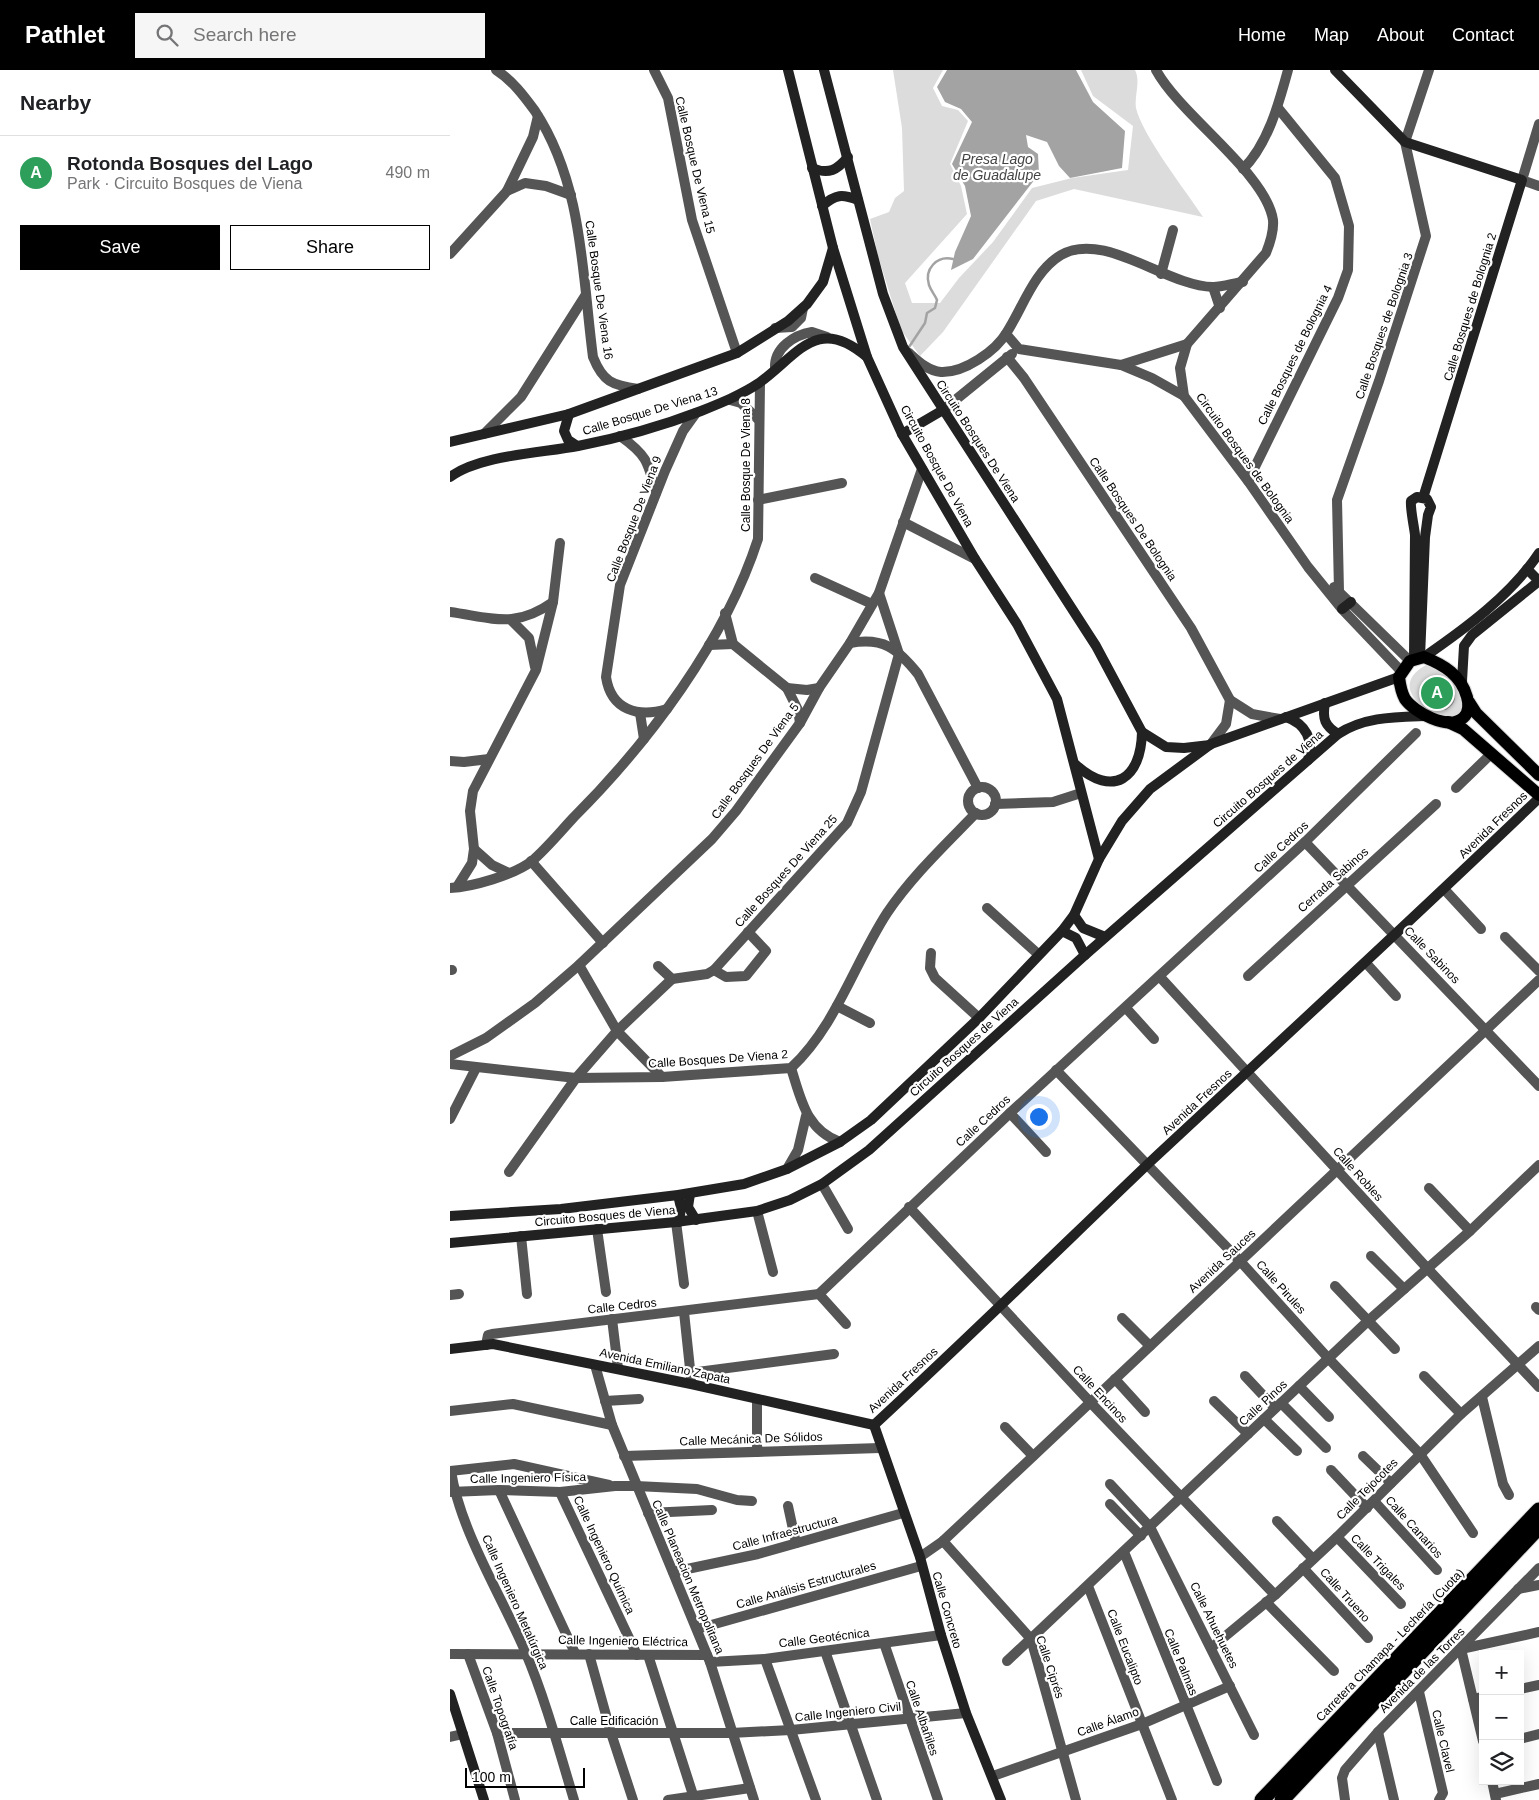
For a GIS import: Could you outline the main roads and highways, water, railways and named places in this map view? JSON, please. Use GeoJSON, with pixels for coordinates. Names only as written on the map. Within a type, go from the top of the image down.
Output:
{"type":"FeatureCollection","features":[{"type":"Feature","properties":{"kind":"highway","name":"Carretera Chamapa - Lechería (Cuota)"},"geometry":{"type":"LineString","coordinates":[[1262,1800],[1539,1510]]}},
{"type":"Feature","properties":{"kind":"highway"},"geometry":{"type":"LineString","coordinates":[[1282,1800],[1539,1527]]}},
{"type":"Feature","properties":{"kind":"main road","name":"Circuito Bosque De Viena"},"geometry":{"type":"LineString","coordinates":[[788,70],[832,248],[867,357],[902,434],[922,470],[975,559],[1017,624],[1050,683],[1059,706],[1076,765],[1081,793],[1099,859]]}},
{"type":"Feature","properties":{"kind":"main road","name":"Circuito Bosques De Viena"},"geometry":{"type":"LineString","coordinates":[[824,70],[883,294],[902,347],[1096,646],[1142,732],[1166,747],[1184,748],[1211,744]]}},
{"type":"Feature","properties":{"kind":"main road","name":"Calle Bosques de Bolognia 2"},"geometry":{"type":"LineString","coordinates":[[1335,70],[1405,142],[1522,180],[1423,498]]}},
{"type":"Feature","properties":{"kind":"main road"},"geometry":{"type":"LineString","coordinates":[[812,168],[829,172],[838,169],[848,157]]}},
{"type":"Feature","properties":{"kind":"main road"},"geometry":{"type":"LineString","coordinates":[[822,206],[837,195],[844,195],[858,200]]}},
{"type":"Feature","properties":{"kind":"main road","name":"Calle Bosque De Viena 13"},"geometry":{"type":"LineString","coordinates":[[450,442],[569,414],[737,353],[802,313],[823,282],[832,248]]}},
{"type":"Feature","properties":{"kind":"main road","name":"Calle Bosque De Viena 13"},"geometry":{"type":"LineString","coordinates":[[452,472],[518,455],[577,446],[620,436],[696,413],[730,400],[760,382],[775,368],[810,342],[827,337],[854,346],[867,357]]}},
{"type":"Feature","properties":{"kind":"main road"},"geometry":{"type":"LineString","coordinates":[[902,434],[943,410]]}},
{"type":"Feature","properties":{"kind":"main road"},"geometry":{"type":"LineString","coordinates":[[569,414],[564,431],[568,440],[577,446]]}},
{"type":"Feature","properties":{"kind":"main road","name":"Calle Bosques de Bolognia 2"},"geometry":{"type":"LineString","coordinates":[[1411,664],[1420,537],[1431,507],[1427,499],[1417,497],[1411,501],[1420,537]]}},
{"type":"Feature","properties":{"kind":"main road"},"geometry":{"type":"LineString","coordinates":[[1539,553],[1527,570],[1501,596],[1411,664],[1401,691],[1406,701],[1424,716],[1448,722],[1463,730],[1539,796]]}},
{"type":"Feature","properties":{"kind":"main road"},"geometry":{"type":"LineString","coordinates":[[1527,570],[1539,581],[1472,635],[1464,646],[1462,681],[1469,702],[1476,713],[1539,775]]}},
{"type":"Feature","properties":{"kind":"main road"},"geometry":{"type":"LineString","coordinates":[[1342,609],[1351,602]]}},
{"type":"Feature","properties":{"kind":"main road"},"geometry":{"type":"LineString","coordinates":[[1411,664],[1440,663],[1462,681]]}},
{"type":"Feature","properties":{"kind":"main road","name":"Circuito Bosques de Viena"},"geometry":{"type":"LineString","coordinates":[[450,1216],[561,1209],[678,1196],[744,1184],[787,1169],[840,1142],[871,1120],[979,1018],[1062,931],[1074,915],[1099,859],[1136,803],[1150,789],[1211,744],[1325,703],[1411,664]]}},
{"type":"Feature","properties":{"kind":"main road"},"geometry":{"type":"LineString","coordinates":[[1448,722],[1462,718],[1468,712],[1469,702]]}},
{"type":"Feature","properties":{"kind":"main road"},"geometry":{"type":"LineString","coordinates":[[1325,703],[1323,718],[1326,725],[1338,734]]}},
{"type":"Feature","properties":{"kind":"main road","name":"Circuito Bosques de Viena"},"geometry":{"type":"LineString","coordinates":[[450,1243],[677,1222],[757,1212],[790,1200],[822,1184],[869,1150],[1085,955],[1338,734],[1370,721],[1424,716]]}},
{"type":"Feature","properties":{"kind":"main road"},"geometry":{"type":"LineString","coordinates":[[1283,718],[1295,720],[1308,734],[1310,752],[1308,760]]}},
{"type":"Feature","properties":{"kind":"main road"},"geometry":{"type":"LineString","coordinates":[[1076,765],[1090,777],[1105,782],[1117,780],[1136,768],[1142,750],[1142,732]]}},
{"type":"Feature","properties":{"kind":"main road","name":"Avenida Fresnos"},"geometry":{"type":"LineString","coordinates":[[874,1425],[1148,1164],[1396,936],[1539,796]]}},
{"type":"Feature","properties":{"kind":"main road"},"geometry":{"type":"LineString","coordinates":[[1074,915],[1083,928],[1105,938]]}},
{"type":"Feature","properties":{"kind":"main road"},"geometry":{"type":"LineString","coordinates":[[1062,931],[1076,938],[1085,955]]}},
{"type":"Feature","properties":{"kind":"main road"},"geometry":{"type":"LineString","coordinates":[[690,1194],[688,1207],[696,1220]]}},
{"type":"Feature","properties":{"kind":"main road"},"geometry":{"type":"LineString","coordinates":[[677,1222],[681,1208],[678,1196]]}},
{"type":"Feature","properties":{"kind":"main road","name":"Avenida Emiliano Zapata"},"geometry":{"type":"LineString","coordinates":[[450,1349],[493,1344],[595,1365],[691,1378],[757,1399],[874,1425]]}},
{"type":"Feature","properties":{"kind":"main road","name":"Calle Concreto"},"geometry":{"type":"LineString","coordinates":[[874,1425],[880,1448],[921,1562],[941,1636],[966,1713],[993,1776],[1001,1800]]}},
{"type":"Feature","properties":{"kind":"main road"},"geometry":{"type":"LineString","coordinates":[[450,1694],[484,1800]]}},
{"type":"Feature","properties":{"kind":"water","name":"Presa Lago de Guadalupe"},"geometry":{"type":"Polygon","coordinates":[[[947,70],[1076,70],[1093,102],[1125,131],[1122,168],[1070,178],[1059,166],[1047,142],[1026,135],[1028,147],[1038,154],[1039,174],[973,259],[951,270],[955,252],[971,216],[965,186],[952,164],[972,122],[961,109],[945,102],[937,87],[947,70]]]}},
{"type":"Feature","properties":{"kind":"water"},"geometry":{"type":"Polygon","coordinates":[[[1451,686],[1455,693],[1452,705],[1446,710],[1432,709],[1429,705],[1451,686]]]}},
{"type":"Feature","properties":{"kind":"waterway"},"geometry":{"type":"LineString","coordinates":[[909,347],[925,323],[927,313],[935,308],[937,300],[928,279],[930,269],[937,261],[947,258],[953,259]]}},
{"type":"Feature","properties":{"kind":"place","name":"Rotonda Bosques del Lago"},"geometry":{"type":"Point","coordinates":[1437,693]}}]}
